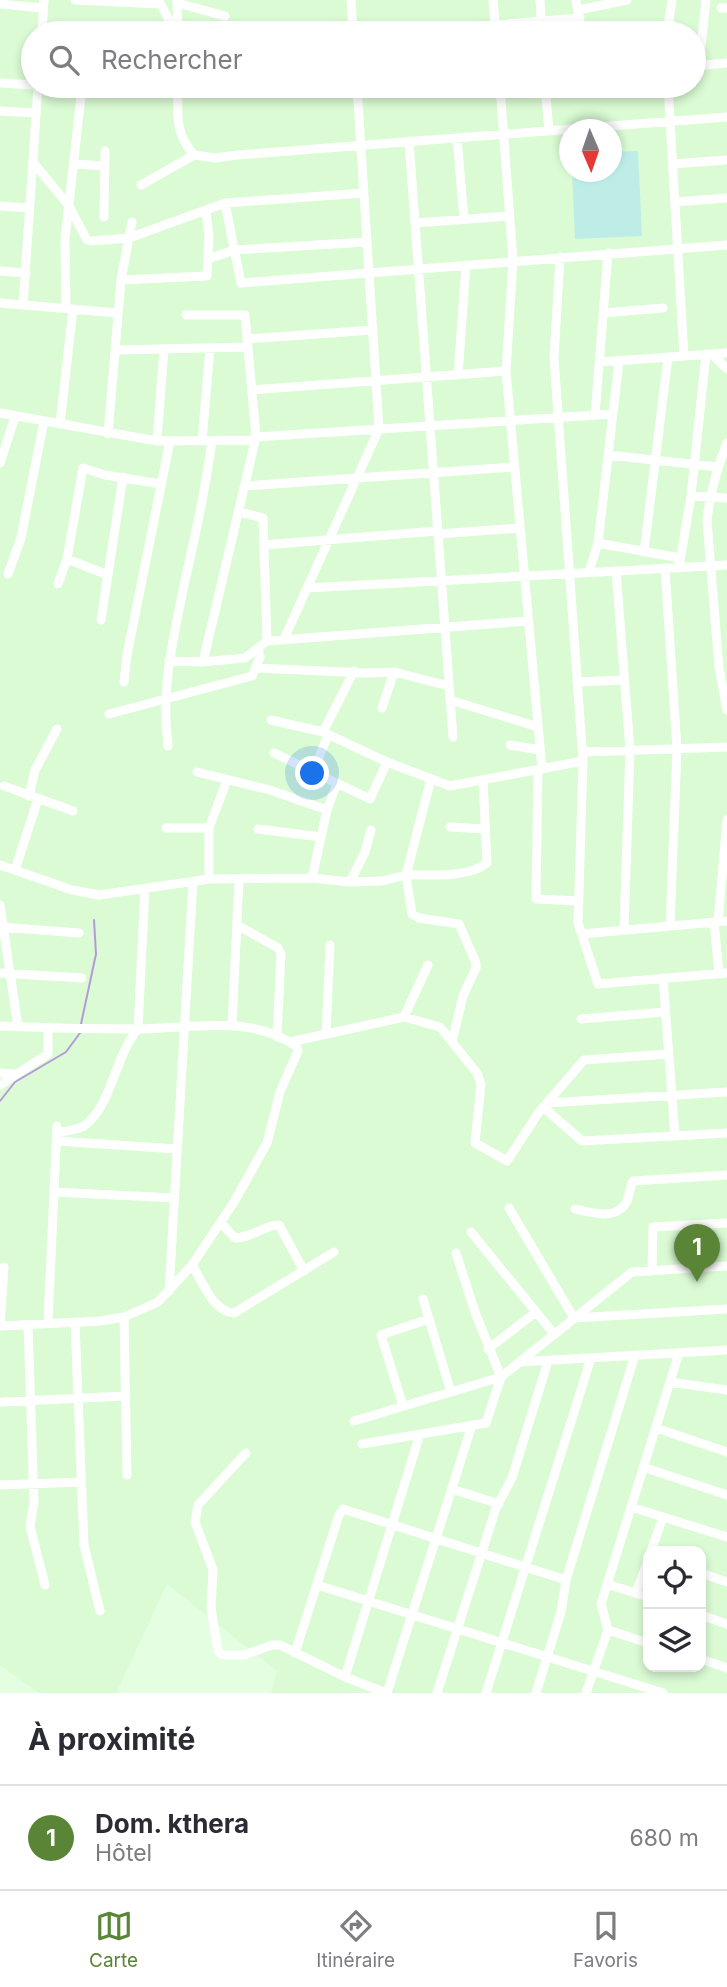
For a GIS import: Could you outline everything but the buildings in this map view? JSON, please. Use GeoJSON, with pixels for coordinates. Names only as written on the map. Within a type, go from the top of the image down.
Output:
{"type":"FeatureCollection","features":[{"type":"Feature","properties":{"kind":"street"},"geometry":{"type":"LineString","coordinates":[[75,0],[159,2],[170,21]]}},
{"type":"Feature","properties":{"kind":"street"},"geometry":{"type":"LineString","coordinates":[[351,0],[352,21]]}},
{"type":"Feature","properties":{"kind":"street"},"geometry":{"type":"LineString","coordinates":[[493,0],[495,21]]}},
{"type":"Feature","properties":{"kind":"street"},"geometry":{"type":"LineString","coordinates":[[540,0],[541,21],[578,9],[627,0]]}},
{"type":"Feature","properties":{"kind":"street"},"geometry":{"type":"LineString","coordinates":[[669,21],[672,0]]}},
{"type":"Feature","properties":{"kind":"street"},"geometry":{"type":"LineString","coordinates":[[703,21],[706,0]]}},
{"type":"Feature","properties":{"kind":"street"},"geometry":{"type":"LineString","coordinates":[[177,21],[177,2],[225,16]]}},
{"type":"Feature","properties":{"kind":"street"},"geometry":{"type":"LineString","coordinates":[[0,4],[44,4]]}},
{"type":"Feature","properties":{"kind":"street"},"geometry":{"type":"LineString","coordinates":[[706,65],[727,63]]}},
{"type":"Feature","properties":{"kind":"street"},"geometry":{"type":"LineString","coordinates":[[0,83],[21,84]]}},
{"type":"Feature","properties":{"kind":"street"},"geometry":{"type":"LineString","coordinates":[[23,305],[36,98]]}},
{"type":"Feature","properties":{"kind":"street"},"geometry":{"type":"LineString","coordinates":[[60,424],[70,309],[65,239],[81,98]]}},
{"type":"Feature","properties":{"kind":"street"},"geometry":{"type":"LineString","coordinates":[[178,98],[178,127],[183,143],[194,155]]}},
{"type":"Feature","properties":{"kind":"street"},"geometry":{"type":"LineString","coordinates":[[284,639],[379,429],[358,98]]}},
{"type":"Feature","properties":{"kind":"street"},"geometry":{"type":"LineString","coordinates":[[501,98],[513,261],[506,371],[540,750],[536,899],[579,901]]}},
{"type":"Feature","properties":{"kind":"street"},"geometry":{"type":"LineString","coordinates":[[546,98],[549,131]]}},
{"type":"Feature","properties":{"kind":"street"},"geometry":{"type":"LineString","coordinates":[[669,98],[684,356]]}},
{"type":"Feature","properties":{"kind":"street"},"geometry":{"type":"LineString","coordinates":[[0,111],[36,113]]}},
{"type":"Feature","properties":{"kind":"street"},"geometry":{"type":"LineString","coordinates":[[141,185],[194,155],[215,158],[727,117]]}},
{"type":"Feature","properties":{"kind":"street"},"geometry":{"type":"LineString","coordinates":[[457,138],[464,219]]}},
{"type":"Feature","properties":{"kind":"street"},"geometry":{"type":"LineString","coordinates":[[409,141],[453,737]]}},
{"type":"Feature","properties":{"kind":"street"},"geometry":{"type":"LineString","coordinates":[[104,217],[105,151]]}},
{"type":"Feature","properties":{"kind":"street"},"geometry":{"type":"LineString","coordinates":[[673,164],[727,160]]}},
{"type":"Feature","properties":{"kind":"street"},"geometry":{"type":"LineString","coordinates":[[33,162],[69,206],[87,240],[129,238],[225,203],[364,193]]}},
{"type":"Feature","properties":{"kind":"street"},"geometry":{"type":"LineString","coordinates":[[74,164],[104,166]]}},
{"type":"Feature","properties":{"kind":"street"},"geometry":{"type":"LineString","coordinates":[[675,202],[727,198]]}},
{"type":"Feature","properties":{"kind":"street"},"geometry":{"type":"LineString","coordinates":[[225,203],[241,283],[727,245]]}},
{"type":"Feature","properties":{"kind":"street"},"geometry":{"type":"LineString","coordinates":[[0,206],[30,208]]}},
{"type":"Feature","properties":{"kind":"street"},"geometry":{"type":"LineString","coordinates":[[121,280],[207,276],[209,237],[206,210]]}},
{"type":"Feature","properties":{"kind":"street"},"geometry":{"type":"LineString","coordinates":[[416,223],[509,216]]}},
{"type":"Feature","properties":{"kind":"street"},"geometry":{"type":"LineString","coordinates":[[108,434],[121,280],[132,222]]}},
{"type":"Feature","properties":{"kind":"street"},"geometry":{"type":"LineString","coordinates":[[208,259],[234,250],[367,242]]}},
{"type":"Feature","properties":{"kind":"street"},"geometry":{"type":"LineString","coordinates":[[596,415],[608,253]]}},
{"type":"Feature","properties":{"kind":"street"},"geometry":{"type":"LineString","coordinates":[[560,257],[554,358],[583,757],[578,923],[598,984],[723,973],[720,922],[727,820]]}},
{"type":"Feature","properties":{"kind":"street"},"geometry":{"type":"LineString","coordinates":[[458,375],[466,265]]}},
{"type":"Feature","properties":{"kind":"street"},"geometry":{"type":"LineString","coordinates":[[0,271],[26,273]]}},
{"type":"Feature","properties":{"kind":"street"},"geometry":{"type":"LineString","coordinates":[[0,303],[118,313]]}},
{"type":"Feature","properties":{"kind":"street"},"geometry":{"type":"LineString","coordinates":[[604,313],[663,308]]}},
{"type":"Feature","properties":{"kind":"street"},"geometry":{"type":"LineString","coordinates":[[186,315],[244,315],[256,439],[203,662]]}},
{"type":"Feature","properties":{"kind":"street"},"geometry":{"type":"LineString","coordinates":[[115,350],[210,348],[373,330]]}},
{"type":"Feature","properties":{"kind":"street"},"geometry":{"type":"LineString","coordinates":[[168,746],[164,699],[169,661],[207,480],[210,348]]}},
{"type":"Feature","properties":{"kind":"street"},"geometry":{"type":"LineString","coordinates":[[157,441],[164,349]]}},
{"type":"Feature","properties":{"kind":"street"},"geometry":{"type":"LineString","coordinates":[[600,362],[727,353]]}},
{"type":"Feature","properties":{"kind":"street"},"geometry":{"type":"LineString","coordinates":[[710,355],[727,369]]}},
{"type":"Feature","properties":{"kind":"street"},"geometry":{"type":"LineString","coordinates":[[680,563],[710,355]]}},
{"type":"Feature","properties":{"kind":"street"},"geometry":{"type":"LineString","coordinates":[[644,552],[668,357]]}},
{"type":"Feature","properties":{"kind":"street"},"geometry":{"type":"LineString","coordinates":[[589,572],[598,543],[619,361]]}},
{"type":"Feature","properties":{"kind":"street"},"geometry":{"type":"LineString","coordinates":[[251,390],[506,371]]}},
{"type":"Feature","properties":{"kind":"street"},"geometry":{"type":"LineString","coordinates":[[0,413],[157,441],[256,439],[613,414]]}},
{"type":"Feature","properties":{"kind":"street"},"geometry":{"type":"LineString","coordinates":[[0,463],[15,417]]}},
{"type":"Feature","properties":{"kind":"street"},"geometry":{"type":"LineString","coordinates":[[8,574],[21,538],[44,421]]}},
{"type":"Feature","properties":{"kind":"street"},"geometry":{"type":"LineString","coordinates":[[124,682],[127,654],[170,441]]}},
{"type":"Feature","properties":{"kind":"street"},"geometry":{"type":"LineString","coordinates":[[727,443],[709,499],[707,520],[719,668],[727,710]]}},
{"type":"Feature","properties":{"kind":"street"},"geometry":{"type":"LineString","coordinates":[[608,455],[718,467]]}},
{"type":"Feature","properties":{"kind":"street"},"geometry":{"type":"LineString","coordinates":[[245,486],[514,467]]}},
{"type":"Feature","properties":{"kind":"street"},"geometry":{"type":"LineString","coordinates":[[58,584],[67,559],[83,468],[161,484]]}},
{"type":"Feature","properties":{"kind":"street"},"geometry":{"type":"LineString","coordinates":[[101,620],[123,478]]}},
{"type":"Feature","properties":{"kind":"street"},"geometry":{"type":"LineString","coordinates":[[691,496],[727,498]]}},
{"type":"Feature","properties":{"kind":"street"},"geometry":{"type":"LineString","coordinates":[[239,512],[263,518],[267,641]]}},
{"type":"Feature","properties":{"kind":"street"},"geometry":{"type":"LineString","coordinates":[[264,545],[520,528]]}},
{"type":"Feature","properties":{"kind":"street"},"geometry":{"type":"LineString","coordinates":[[598,543],[644,552],[680,563],[727,565]]}},
{"type":"Feature","properties":{"kind":"street"},"geometry":{"type":"LineString","coordinates":[[67,559],[108,575]]}},
{"type":"Feature","properties":{"kind":"street"},"geometry":{"type":"LineString","coordinates":[[307,588],[665,568],[680,563]]}},
{"type":"Feature","properties":{"kind":"street"},"geometry":{"type":"LineString","coordinates":[[665,568],[677,748],[670,926]]}},
{"type":"Feature","properties":{"kind":"street"},"geometry":{"type":"LineString","coordinates":[[616,571],[630,750],[624,930]]}},
{"type":"Feature","properties":{"kind":"street"},"geometry":{"type":"LineString","coordinates":[[169,661],[203,662],[245,658],[267,641],[284,639],[528,621]]}},
{"type":"Feature","properties":{"kind":"street"},"geometry":{"type":"LineString","coordinates":[[109,713],[252,676],[260,657],[258,648]]}},
{"type":"Feature","properties":{"kind":"street"},"geometry":{"type":"LineString","coordinates":[[255,668],[394,672],[449,686]]}},
{"type":"Feature","properties":{"kind":"street"},"geometry":{"type":"LineString","coordinates":[[313,772],[325,733],[354,671]]}},
{"type":"Feature","properties":{"kind":"street"},"geometry":{"type":"LineString","coordinates":[[382,708],[394,672]]}},
{"type":"Feature","properties":{"kind":"street"},"geometry":{"type":"LineString","coordinates":[[578,682],[624,680]]}},
{"type":"Feature","properties":{"kind":"street"},"geometry":{"type":"LineString","coordinates":[[450,700],[538,727]]}},
{"type":"Feature","properties":{"kind":"street"},"geometry":{"type":"LineString","coordinates":[[271,720],[325,733],[387,762],[450,786],[540,769],[583,757],[630,750],[727,747]]}},
{"type":"Feature","properties":{"kind":"street"},"geometry":{"type":"LineString","coordinates":[[15,870],[34,797],[35,770],[57,729]]}},
{"type":"Feature","properties":{"kind":"street"},"geometry":{"type":"LineString","coordinates":[[510,745],[540,750]]}},
{"type":"Feature","properties":{"kind":"street"},"geometry":{"type":"LineString","coordinates":[[274,753],[370,799],[387,762]]}},
{"type":"Feature","properties":{"kind":"street"},"geometry":{"type":"LineString","coordinates":[[197,772],[270,790],[327,810]]}},
{"type":"Feature","properties":{"kind":"street"},"geometry":{"type":"LineString","coordinates":[[431,779],[406,875],[412,914],[419,918],[459,924],[476,963],[463,996],[452,1042]]}},
{"type":"Feature","properties":{"kind":"street"},"geometry":{"type":"LineString","coordinates":[[209,879],[209,828],[228,780]]}},
{"type":"Feature","properties":{"kind":"street"},"geometry":{"type":"LineString","coordinates":[[0,865],[72,890],[99,895],[209,879],[312,877],[350,882],[382,881],[406,875],[467,873],[480,869],[487,863],[483,780]]}},
{"type":"Feature","properties":{"kind":"street"},"geometry":{"type":"LineString","coordinates":[[312,877],[327,810],[337,783]]}},
{"type":"Feature","properties":{"kind":"street"},"geometry":{"type":"LineString","coordinates":[[4,786],[72,811]]}},
{"type":"Feature","properties":{"kind":"street"},"geometry":{"type":"LineString","coordinates":[[450,827],[485,829]]}},
{"type":"Feature","properties":{"kind":"street"},"geometry":{"type":"LineString","coordinates":[[166,828],[209,828]]}},
{"type":"Feature","properties":{"kind":"street"},"geometry":{"type":"LineString","coordinates":[[258,829],[321,838]]}},
{"type":"Feature","properties":{"kind":"street"},"geometry":{"type":"LineString","coordinates":[[350,882],[365,852],[371,830]]}},
{"type":"Feature","properties":{"kind":"street"},"geometry":{"type":"LineString","coordinates":[[232,1025],[239,880]]}},
{"type":"Feature","properties":{"kind":"street"},"geometry":{"type":"LineString","coordinates":[[169,1291],[193,881]]}},
{"type":"Feature","properties":{"kind":"street"},"geometry":{"type":"LineString","coordinates":[[57,1133],[81,1128],[88,1122],[104,1098],[125,1045],[138,1029],[145,888]]}},
{"type":"Feature","properties":{"kind":"street"},"geometry":{"type":"LineString","coordinates":[[0,905],[5,974],[18,1027]]}},
{"type":"Feature","properties":{"kind":"street"},"geometry":{"type":"LineString","coordinates":[[582,934],[720,922]]}},
{"type":"Feature","properties":{"kind":"street"},"geometry":{"type":"LineString","coordinates":[[237,925],[278,948],[281,954],[277,1037]]}},
{"type":"Feature","properties":{"kind":"street"},"geometry":{"type":"LineString","coordinates":[[2,928],[79,933]]}},
{"type":"Feature","properties":{"kind":"street"},"geometry":{"type":"LineString","coordinates":[[326,1034],[330,944]]}},
{"type":"Feature","properties":{"kind":"street"},"geometry":{"type":"LineString","coordinates":[[404,1017],[428,965]]}},
{"type":"Feature","properties":{"kind":"street"},"geometry":{"type":"LineString","coordinates":[[5,974],[82,978]]}},
{"type":"Feature","properties":{"kind":"street"},"geometry":{"type":"LineString","coordinates":[[663,978],[676,1136]]}},
{"type":"Feature","properties":{"kind":"street"},"geometry":{"type":"LineString","coordinates":[[581,1019],[665,1012]]}},
{"type":"Feature","properties":{"kind":"street"},"geometry":{"type":"LineString","coordinates":[[290,1042],[404,1017],[440,1027],[477,1073],[481,1084],[475,1143],[507,1161],[545,1105],[584,1060],[669,1054]]}},
{"type":"Feature","properties":{"kind":"street"},"geometry":{"type":"LineString","coordinates":[[0,1026],[138,1029],[232,1025],[290,1042],[298,1051],[280,1092],[267,1143],[221,1223],[192,1265],[158,1302],[124,1317],[0,1326],[4,1267]]}},
{"type":"Feature","properties":{"kind":"street"},"geometry":{"type":"LineString","coordinates":[[0,1085],[48,1054],[48,1028]]}},
{"type":"Feature","properties":{"kind":"street"},"geometry":{"type":"LineString","coordinates":[[0,1073],[14,1074]]}},
{"type":"Feature","properties":{"kind":"street"},"geometry":{"type":"LineString","coordinates":[[545,1105],[727,1092]]}},
{"type":"Feature","properties":{"kind":"street"},"geometry":{"type":"LineString","coordinates":[[545,1105],[582,1140],[727,1133]]}},
{"type":"Feature","properties":{"kind":"street"},"geometry":{"type":"LineString","coordinates":[[57,1133],[177,1149]]}},
{"type":"Feature","properties":{"kind":"street"},"geometry":{"type":"LineString","coordinates":[[48,1324],[57,1133]]}},
{"type":"Feature","properties":{"kind":"street"},"geometry":{"type":"LineString","coordinates":[[575,1209],[603,1214],[617,1211],[627,1201],[633,1181],[727,1175]]}},
{"type":"Feature","properties":{"kind":"street"},"geometry":{"type":"LineString","coordinates":[[54,1192],[174,1198]]}},
{"type":"Feature","properties":{"kind":"street"},"geometry":{"type":"LineString","coordinates":[[509,1208],[574,1318]]}},
{"type":"Feature","properties":{"kind":"street"},"geometry":{"type":"LineString","coordinates":[[221,1223],[236,1238],[245,1238],[279,1225],[304,1271]]}},
{"type":"Feature","properties":{"kind":"street"},"geometry":{"type":"LineString","coordinates":[[652,1271],[653,1227],[727,1223]]}},
{"type":"Feature","properties":{"kind":"street"},"geometry":{"type":"LineString","coordinates":[[471,1232],[554,1334]]}},
{"type":"Feature","properties":{"kind":"street"},"geometry":{"type":"LineString","coordinates":[[192,1265],[217,1306],[224,1312],[234,1313],[334,1252]]}},
{"type":"Feature","properties":{"kind":"street"},"geometry":{"type":"LineString","coordinates":[[362,1444],[486,1423],[501,1377],[488,1349],[456,1253]]}},
{"type":"Feature","properties":{"kind":"street"},"geometry":{"type":"LineString","coordinates":[[354,1421],[501,1377],[632,1272],[727,1266]]}},
{"type":"Feature","properties":{"kind":"street"},"geometry":{"type":"LineString","coordinates":[[423,1299],[451,1392]]}},
{"type":"Feature","properties":{"kind":"street"},"geometry":{"type":"LineString","coordinates":[[574,1318],[727,1309]]}},
{"type":"Feature","properties":{"kind":"street"},"geometry":{"type":"LineString","coordinates":[[488,1349],[536,1312]]}},
{"type":"Feature","properties":{"kind":"street"},"geometry":{"type":"LineString","coordinates":[[124,1317],[127,1475]]}},
{"type":"Feature","properties":{"kind":"street"},"geometry":{"type":"LineString","coordinates":[[403,1406],[381,1335],[429,1319]]}},
{"type":"Feature","properties":{"kind":"street"},"geometry":{"type":"LineString","coordinates":[[75,1322],[84,1545],[100,1611]]}},
{"type":"Feature","properties":{"kind":"street"},"geometry":{"type":"LineString","coordinates":[[28,1325],[34,1484],[30,1526],[45,1585]]}},
{"type":"Feature","properties":{"kind":"street"},"geometry":{"type":"LineString","coordinates":[[519,1362],[727,1350]]}},
{"type":"Feature","properties":{"kind":"street"},"geometry":{"type":"LineString","coordinates":[[586,1693],[608,1630],[601,1604],[679,1353]]}},
{"type":"Feature","properties":{"kind":"street"},"geometry":{"type":"LineString","coordinates":[[536,1693],[561,1612],[566,1580],[635,1355]]}},
{"type":"Feature","properties":{"kind":"street"},"geometry":{"type":"LineString","coordinates":[[486,1693],[591,1358]]}},
{"type":"Feature","properties":{"kind":"street"},"geometry":{"type":"LineString","coordinates":[[438,1693],[482,1553],[499,1504],[512,1478],[548,1361]]}},
{"type":"Feature","properties":{"kind":"street"},"geometry":{"type":"LineString","coordinates":[[670,1382],[727,1390]]}},
{"type":"Feature","properties":{"kind":"street"},"geometry":{"type":"LineString","coordinates":[[0,1402],[125,1396]]}},
{"type":"Feature","properties":{"kind":"street"},"geometry":{"type":"LineString","coordinates":[[246,1453],[198,1505],[196,1512],[195,1522],[213,1570],[211,1608],[218,1651],[223,1655],[244,1655],[272,1645],[280,1645],[387,1693],[472,1425]]}},
{"type":"Feature","properties":{"kind":"street"},"geometry":{"type":"LineString","coordinates":[[656,1427],[727,1451]]}},
{"type":"Feature","properties":{"kind":"street"},"geometry":{"type":"LineString","coordinates":[[345,1676],[421,1434]]}},
{"type":"Feature","properties":{"kind":"street"},"geometry":{"type":"LineString","coordinates":[[643,1467],[727,1495]]}},
{"type":"Feature","properties":{"kind":"street"},"geometry":{"type":"LineString","coordinates":[[0,1485],[81,1482]]}},
{"type":"Feature","properties":{"kind":"street"},"geometry":{"type":"LineString","coordinates":[[452,1489],[499,1504]]}},
{"type":"Feature","properties":{"kind":"street"},"geometry":{"type":"LineString","coordinates":[[631,1507],[727,1537]]}},
{"type":"Feature","properties":{"kind":"street"},"geometry":{"type":"LineString","coordinates":[[295,1653],[343,1509],[566,1580]]}},
{"type":"Feature","properties":{"kind":"street"},"geometry":{"type":"LineString","coordinates":[[653,1546],[663,1517]]}},
{"type":"Feature","properties":{"kind":"street"},"geometry":{"type":"LineString","coordinates":[[636,1594],[643,1574]]}},
{"type":"Feature","properties":{"kind":"street"},"geometry":{"type":"LineString","coordinates":[[706,1575],[727,1582]]}},
{"type":"Feature","properties":{"kind":"street"},"geometry":{"type":"LineString","coordinates":[[607,1584],[643,1596]]}},
{"type":"Feature","properties":{"kind":"street"},"geometry":{"type":"LineString","coordinates":[[317,1585],[593,1672],[631,1689],[663,1693]]}},
{"type":"Feature","properties":{"kind":"street"},"geometry":{"type":"LineString","coordinates":[[706,1617],[727,1623]]}},
{"type":"Feature","properties":{"kind":"street"},"geometry":{"type":"LineString","coordinates":[[608,1630],[643,1641]]}},
{"type":"Feature","properties":{"kind":"street"},"geometry":{"type":"LineString","coordinates":[[706,1662],[727,1668]]}},
{"type":"Feature","properties":{"kind":"shaded area"},"geometry":{"type":"Polygon","coordinates":[[[0,0],[727,0],[727,1693],[271,1693],[277,1671],[167,1584],[116,1693],[39,1693],[0,1665],[0,0]]]}},
{"type":"Feature","properties":{"kind":"shaded area"},"geometry":{"type":"Polygon","coordinates":[[[638,151],[642,236],[575,239],[572,182],[622,182],[622,152],[638,151]]]}},
{"type":"Feature","properties":{"kind":"waterway"},"geometry":{"type":"LineString","coordinates":[[81,1024],[96,954],[94,920]]}},
{"type":"Feature","properties":{"kind":"waterway"},"geometry":{"type":"LineString","coordinates":[[0,1101],[15,1082],[66,1052],[80,1033]]}},
{"type":"Feature","properties":{"kind":"place","name":"Dom. kthera"},"geometry":{"type":"Point","coordinates":[697,1282]}}]}
